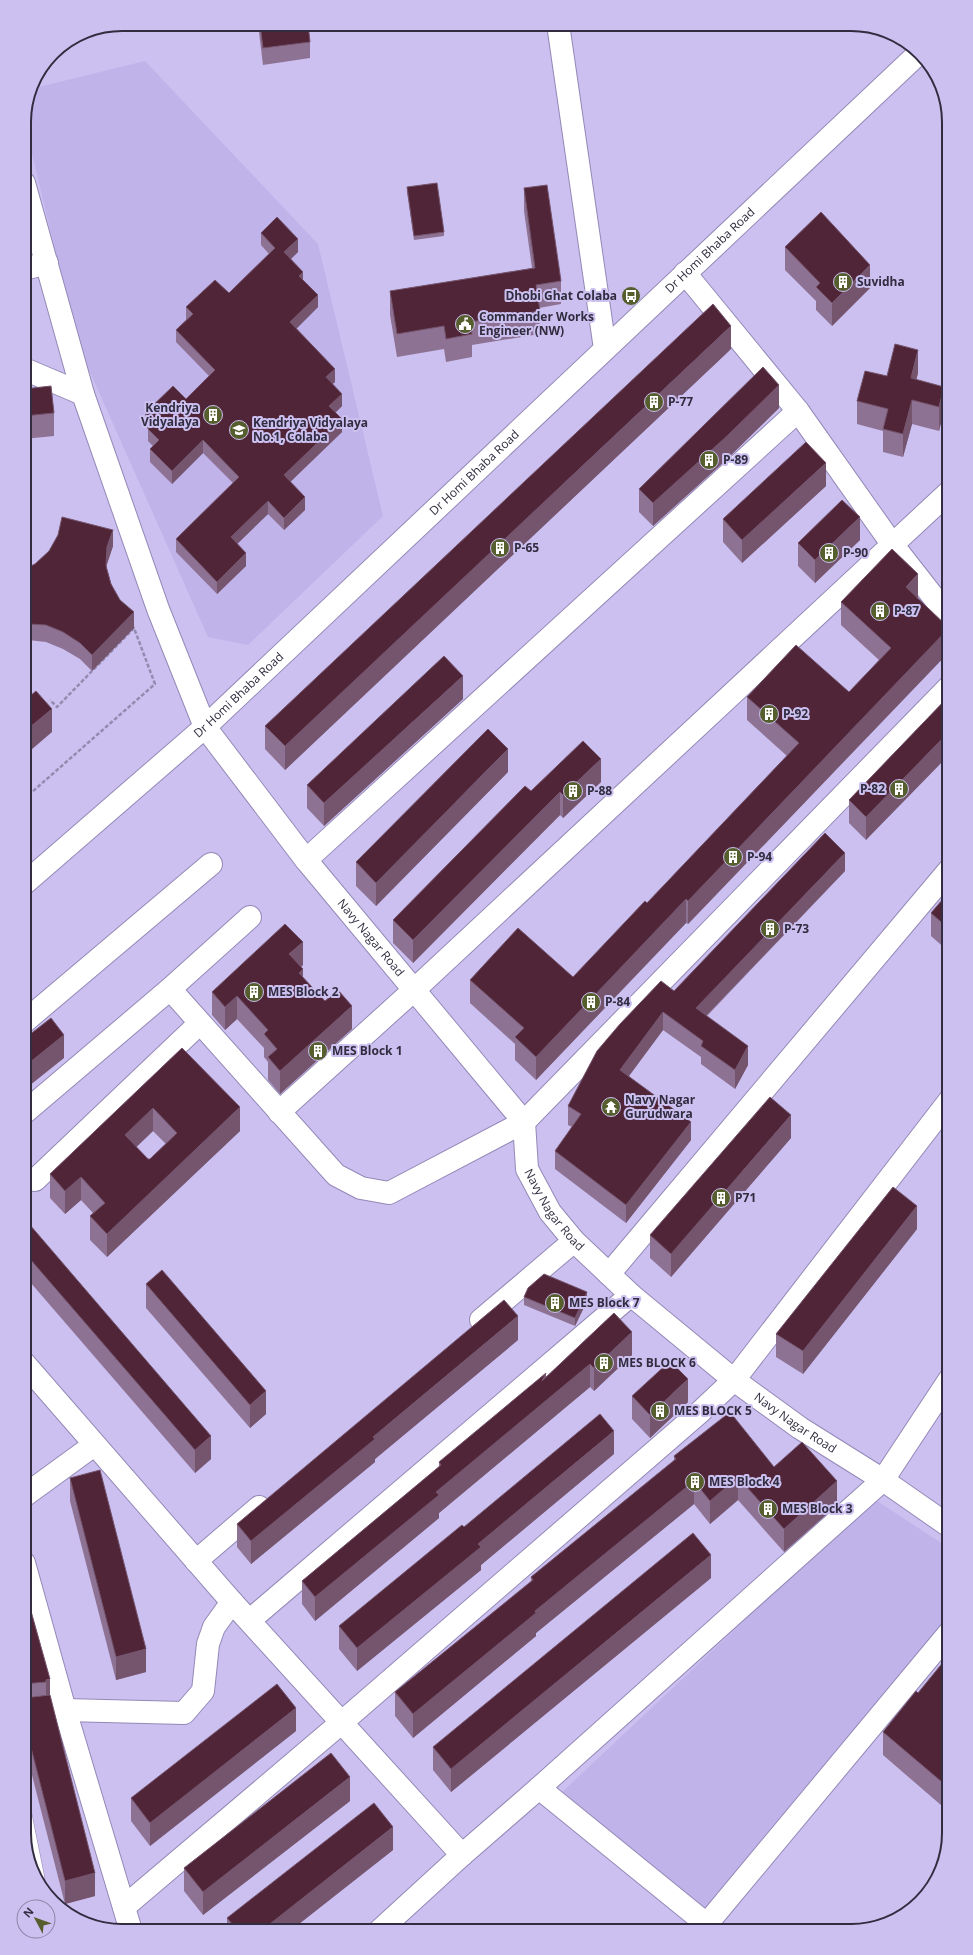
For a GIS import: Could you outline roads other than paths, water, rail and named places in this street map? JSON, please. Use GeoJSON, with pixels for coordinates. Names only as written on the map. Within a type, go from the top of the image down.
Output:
{"type":"FeatureCollection","features":[{"type":"Feature","properties":{"kind":"street"},"geometry":{"type":"LineString","coordinates":[[559,31],[605,349]]}},
{"type":"Feature","properties":{"kind":"street","name":"Dr Homi Bhaba Road"},"geometry":{"type":"LineString","coordinates":[[31,878],[205,727],[914,57]]}},
{"type":"Feature","properties":{"kind":"street","name":"Navy Nagar Road"},"geometry":{"type":"LineString","coordinates":[[31,207],[83,394],[158,609],[205,727],[306,860],[524,1122],[527,1169],[550,1212],[574,1241],[631,1295],[734,1380],[800,1428],[883,1480],[942,1521]]}},
{"type":"Feature","properties":{"kind":"street"},"geometry":{"type":"LineString","coordinates":[[31,267],[47,263]]}},
{"type":"Feature","properties":{"kind":"street"},"geometry":{"type":"LineString","coordinates":[[685,273],[798,411],[892,544],[942,608]]}},
{"type":"Feature","properties":{"kind":"street"},"geometry":{"type":"LineString","coordinates":[[31,372],[83,394]]}},
{"type":"Feature","properties":{"kind":"street"},"geometry":{"type":"LineString","coordinates":[[39,398],[83,394]]}},
{"type":"Feature","properties":{"kind":"street"},"geometry":{"type":"LineString","coordinates":[[306,860],[798,411]]}},
{"type":"Feature","properties":{"kind":"street"},"geometry":{"type":"LineString","coordinates":[[279,1112],[414,990],[942,498]]}},
{"type":"Feature","properties":{"kind":"street"},"geometry":{"type":"LineString","coordinates":[[170,989],[336,1176],[361,1188],[389,1193],[524,1122],[942,694]]}},
{"type":"Feature","properties":{"kind":"street"},"geometry":{"type":"LineString","coordinates":[[31,1016],[211,864]]}},
{"type":"Feature","properties":{"kind":"street"},"geometry":{"type":"LineString","coordinates":[[609,1274],[942,878]]}},
{"type":"Feature","properties":{"kind":"street"},"geometry":{"type":"LineString","coordinates":[[31,1107],[170,989],[250,917]]}},
{"type":"Feature","properties":{"kind":"street"},"geometry":{"type":"LineString","coordinates":[[35,1180],[200,1023]]}},
{"type":"Feature","properties":{"kind":"street"},"geometry":{"type":"LineString","coordinates":[[124,1907],[341,1723],[699,1413],[734,1380],[942,1110]]}},
{"type":"Feature","properties":{"kind":"street"},"geometry":{"type":"LineString","coordinates":[[465,1334],[574,1241]]}},
{"type":"Feature","properties":{"kind":"street"},"geometry":{"type":"LineString","coordinates":[[250,1620],[631,1295]]}},
{"type":"Feature","properties":{"kind":"street"},"geometry":{"type":"LineString","coordinates":[[31,1371],[232,1602],[250,1620],[341,1723],[462,1855]]}},
{"type":"Feature","properties":{"kind":"street"},"geometry":{"type":"LineString","coordinates":[[387,1924],[883,1480],[942,1391]]}},
{"type":"Feature","properties":{"kind":"street"},"geometry":{"type":"LineString","coordinates":[[31,1491],[94,1445]]}},
{"type":"Feature","properties":{"kind":"street"},"geometry":{"type":"LineString","coordinates":[[196,1560],[276,1494]]}},
{"type":"Feature","properties":{"kind":"street"},"geometry":{"type":"LineString","coordinates":[[31,1593],[58,1711],[129,1924]]}},
{"type":"Feature","properties":{"kind":"street"},"geometry":{"type":"LineString","coordinates":[[58,1711],[184,1713],[204,1690],[208,1644],[214,1627],[232,1602]]}},
{"type":"Feature","properties":{"kind":"street"},"geometry":{"type":"LineString","coordinates":[[713,1924],[942,1642]]}},
{"type":"Feature","properties":{"kind":"street"},"geometry":{"type":"LineString","coordinates":[[539,1788],[705,1924]]}},
{"type":"Feature","properties":{"kind":"lane"},"geometry":{"type":"LineString","coordinates":[[31,1839],[35,1859]]}},
{"type":"Feature","properties":{"kind":"place","name":"Suvidha"},"geometry":{"type":"Point","coordinates":[843,282]}},
{"type":"Feature","properties":{"kind":"place","name":"Dhobi Ghat Colaba"},"geometry":{"type":"Point","coordinates":[631,296]}},
{"type":"Feature","properties":{"kind":"place","name":"Commander Works Engineer (NW)"},"geometry":{"type":"Point","coordinates":[465,324]}},
{"type":"Feature","properties":{"kind":"place","name":"P-77"},"geometry":{"type":"Point","coordinates":[654,402]}},
{"type":"Feature","properties":{"kind":"place","name":"Kendriya Vidyalaya"},"geometry":{"type":"Point","coordinates":[213,415]}},
{"type":"Feature","properties":{"kind":"place","name":"Kendriya Vidyalaya No.1, Colaba"},"geometry":{"type":"Point","coordinates":[239,430]}},
{"type":"Feature","properties":{"kind":"place","name":"P-89"},"geometry":{"type":"Point","coordinates":[709,460]}},
{"type":"Feature","properties":{"kind":"place","name":"P-65"},"geometry":{"type":"Point","coordinates":[500,548]}},
{"type":"Feature","properties":{"kind":"place","name":"P-90"},"geometry":{"type":"Point","coordinates":[829,553]}},
{"type":"Feature","properties":{"kind":"place","name":"P-87"},"geometry":{"type":"Point","coordinates":[880,611]}},
{"type":"Feature","properties":{"kind":"place","name":"P-92"},"geometry":{"type":"Point","coordinates":[769,714]}},
{"type":"Feature","properties":{"kind":"place","name":"P-82"},"geometry":{"type":"Point","coordinates":[899,789]}},
{"type":"Feature","properties":{"kind":"place","name":"P-88"},"geometry":{"type":"Point","coordinates":[573,791]}},
{"type":"Feature","properties":{"kind":"place","name":"P-94"},"geometry":{"type":"Point","coordinates":[733,857]}},
{"type":"Feature","properties":{"kind":"place","name":"P-73"},"geometry":{"type":"Point","coordinates":[770,929]}},
{"type":"Feature","properties":{"kind":"place","name":"MES Block 2"},"geometry":{"type":"Point","coordinates":[254,992]}},
{"type":"Feature","properties":{"kind":"place","name":"P-84"},"geometry":{"type":"Point","coordinates":[591,1002]}},
{"type":"Feature","properties":{"kind":"place","name":"MES Block 1"},"geometry":{"type":"Point","coordinates":[318,1051]}},
{"type":"Feature","properties":{"kind":"place","name":"Navy Nagar Gurudwara"},"geometry":{"type":"Point","coordinates":[611,1107]}},
{"type":"Feature","properties":{"kind":"place","name":"P71"},"geometry":{"type":"Point","coordinates":[721,1198]}},
{"type":"Feature","properties":{"kind":"place","name":"MES Block 7"},"geometry":{"type":"Point","coordinates":[555,1303]}},
{"type":"Feature","properties":{"kind":"place","name":"MES BLOCK 6"},"geometry":{"type":"Point","coordinates":[604,1363]}},
{"type":"Feature","properties":{"kind":"place","name":"MES BLOCK 5"},"geometry":{"type":"Point","coordinates":[660,1411]}},
{"type":"Feature","properties":{"kind":"place","name":"MES Block 4"},"geometry":{"type":"Point","coordinates":[695,1482]}},
{"type":"Feature","properties":{"kind":"place","name":"MES Block 3"},"geometry":{"type":"Point","coordinates":[768,1509]}}]}
